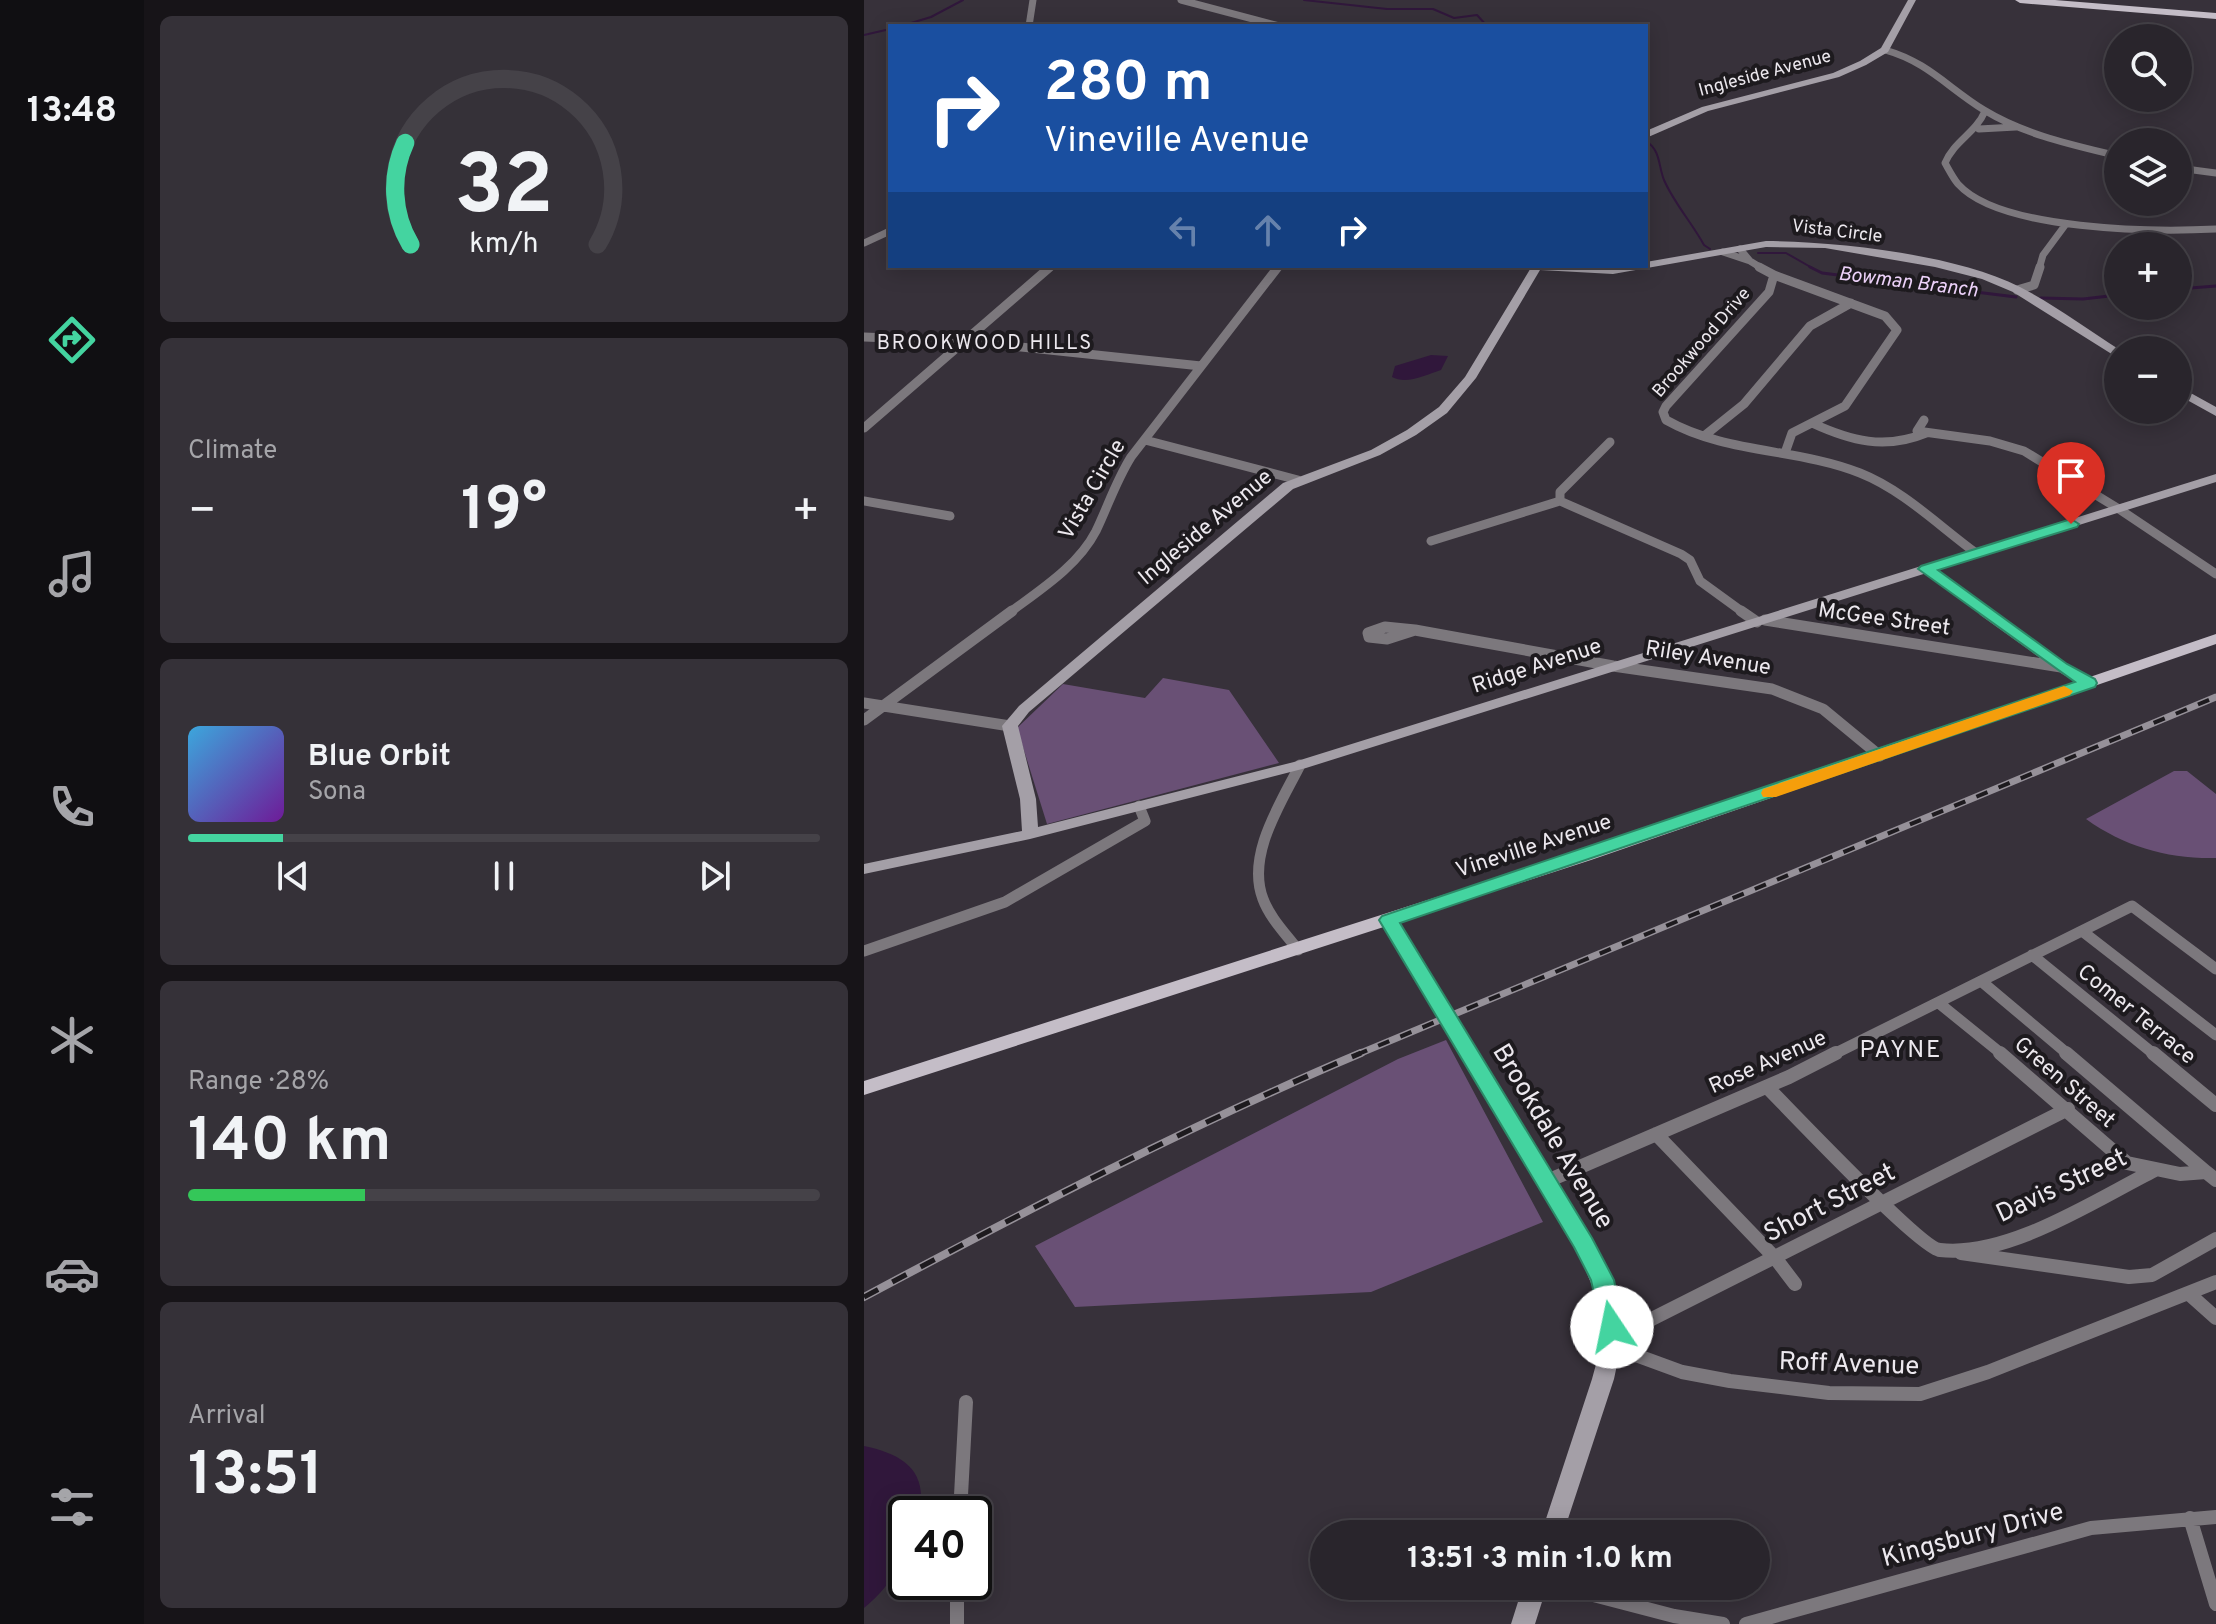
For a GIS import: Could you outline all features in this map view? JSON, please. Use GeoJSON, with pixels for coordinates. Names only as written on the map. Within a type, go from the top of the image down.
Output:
{"type":"FeatureCollection","features":[{"type":"Feature","properties":{"kind":"main road"},"geometry":{"type":"LineString","coordinates":[[2020,0],[2216,16]]}},
{"type":"Feature","properties":{"kind":"main road","name":"Vineville Avenue"},"geometry":{"type":"LineString","coordinates":[[864,1088],[1298,950],[1880,756],[1974,720],[2216,639]]}},
{"type":"Feature","properties":{"kind":"street"},"geometry":{"type":"LineString","coordinates":[[1029,24],[1033,0]]}},
{"type":"Feature","properties":{"kind":"street"},"geometry":{"type":"LineString","coordinates":[[1181,0],[1271,24]]}},
{"type":"Feature","properties":{"kind":"street"},"geometry":{"type":"LineString","coordinates":[[1912,0],[1885,50],[1929,66],[1985,111],[2021,127],[2104,152]]}},
{"type":"Feature","properties":{"kind":"street","name":"Ingleside Avenue"},"geometry":{"type":"LineString","coordinates":[[1648,134],[1705,109],[1836,75],[1885,50]]}},
{"type":"Feature","properties":{"kind":"street"},"geometry":{"type":"LineString","coordinates":[[1985,111],[1979,129],[1947,155],[1947,171],[1953,180],[1982,199],[2066,224],[2139,232],[2216,229]]}},
{"type":"Feature","properties":{"kind":"street"},"geometry":{"type":"LineString","coordinates":[[1979,129],[2021,127]]}},
{"type":"Feature","properties":{"kind":"street"},"geometry":{"type":"LineString","coordinates":[[2192,170],[2216,173]]}},
{"type":"Feature","properties":{"kind":"street"},"geometry":{"type":"LineString","coordinates":[[2017,290],[2034,285],[2043,255],[2066,224]]}},
{"type":"Feature","properties":{"kind":"street"},"geometry":{"type":"LineString","coordinates":[[864,243],[888,232]]}},
{"type":"Feature","properties":{"kind":"street","name":"Vista Circle"},"geometry":{"type":"LineString","coordinates":[[1648,265],[1781,243],[1825,245],[1961,269],[2017,290],[2104,345]]}},
{"type":"Feature","properties":{"kind":"street","name":"Brookwood Drive"},"geometry":{"type":"LineString","coordinates":[[1740,249],[1750,261]]}},
{"type":"Feature","properties":{"kind":"street","name":"Brookwood Drive"},"geometry":{"type":"LineString","coordinates":[[1704,436],[1675,427],[1663,414],[1670,401],[1769,292],[1774,275],[1750,261],[1723,252]]}},
{"type":"Feature","properties":{"kind":"street"},"geometry":{"type":"LineString","coordinates":[[864,428],[1049,268]]}},
{"type":"Feature","properties":{"kind":"street","name":"Vista Circle"},"geometry":{"type":"LineString","coordinates":[[864,720],[1044,587],[1076,559],[1095,533],[1123,469],[1276,268]]}},
{"type":"Feature","properties":{"kind":"street","name":"Vista Circle"},"geometry":{"type":"LineString","coordinates":[[1568,268],[1613,271],[1630,268]]}},
{"type":"Feature","properties":{"kind":"street","name":"Ingleside Avenue"},"geometry":{"type":"LineString","coordinates":[[1010,726],[1024,709],[1298,480],[1369,455],[1442,411],[1462,390],[1526,272]]}},
{"type":"Feature","properties":{"kind":"street"},"geometry":{"type":"LineString","coordinates":[[1774,275],[1885,316],[1897,330],[1845,406],[1792,433],[1785,453]]}},
{"type":"Feature","properties":{"kind":"street"},"geometry":{"type":"LineString","coordinates":[[1704,436],[1744,404],[1810,326],[1851,303]]}},
{"type":"Feature","properties":{"kind":"street"},"geometry":{"type":"LineString","coordinates":[[864,337],[965,341],[1201,366]]}},
{"type":"Feature","properties":{"kind":"street"},"geometry":{"type":"LineString","coordinates":[[2192,398],[2216,412]]}},
{"type":"Feature","properties":{"kind":"street"},"geometry":{"type":"LineString","coordinates":[[1924,420],[1917,431],[1990,441],[2024,451],[2119,509],[2216,574]]}},
{"type":"Feature","properties":{"kind":"street"},"geometry":{"type":"LineString","coordinates":[[1812,423],[1861,443],[1902,443],[1926,433]]}},
{"type":"Feature","properties":{"kind":"street"},"geometry":{"type":"LineString","coordinates":[[1704,436],[1785,453],[1862,474],[1976,553]]}},
{"type":"Feature","properties":{"kind":"street"},"geometry":{"type":"LineString","coordinates":[[1145,440],[1298,480]]}},
{"type":"Feature","properties":{"kind":"street"},"geometry":{"type":"LineString","coordinates":[[1560,501],[1560,492],[1610,442]]}},
{"type":"Feature","properties":{"kind":"street","name":"Ridge Avenue"},"geometry":{"type":"LineString","coordinates":[[864,869],[1030,834],[1300,765],[2216,478]]}},
{"type":"Feature","properties":{"kind":"street"},"geometry":{"type":"LineString","coordinates":[[864,501],[950,516]]}},
{"type":"Feature","properties":{"kind":"street"},"geometry":{"type":"LineString","coordinates":[[1431,541],[1560,501],[1681,554],[1690,560],[1700,581],[1761,621]]}},
{"type":"Feature","properties":{"kind":"street"},"geometry":{"type":"LineString","coordinates":[[1926,569],[2061,667]]}},
{"type":"Feature","properties":{"kind":"street","name":"McGee Street"},"geometry":{"type":"LineString","coordinates":[[1761,621],[2061,667],[2089,683]]}},
{"type":"Feature","properties":{"kind":"street","name":"Riley Avenue"},"geometry":{"type":"LineString","coordinates":[[1415,630],[1613,666],[1772,689],[1802,699],[1844,723],[1880,756]]}},
{"type":"Feature","properties":{"kind":"street"},"geometry":{"type":"LineString","coordinates":[[864,703],[1010,726],[1028,799],[1030,834]]}},
{"type":"Feature","properties":{"kind":"street"},"geometry":{"type":"LineString","coordinates":[[1298,950],[1262,899],[1259,871],[1268,835],[1300,765]]}},
{"type":"Feature","properties":{"kind":"street"},"geometry":{"type":"LineString","coordinates":[[864,951],[1005,902],[1145,821],[1139,806]]}},
{"type":"Feature","properties":{"kind":"street","name":"Rose Avenue"},"geometry":{"type":"LineString","coordinates":[[1545,1182],[1767,1087],[1940,1004],[2132,906],[2216,969]]}},
{"type":"Feature","properties":{"kind":"street","name":"Brookdale Avenue"},"geometry":{"type":"LineString","coordinates":[[1388,920],[1602,1280],[1610,1311],[1611,1340],[1603,1379],[1557,1520]]}},
{"type":"Feature","properties":{"kind":"street"},"geometry":{"type":"LineString","coordinates":[[2082,931],[2216,1035]]}},
{"type":"Feature","properties":{"kind":"street","name":"Comer Terrace"},"geometry":{"type":"LineString","coordinates":[[2032,955],[2216,1105]]}},
{"type":"Feature","properties":{"kind":"street"},"geometry":{"type":"LineString","coordinates":[[1981,981],[2211,1176]]}},
{"type":"Feature","properties":{"kind":"street","name":"Green Street"},"geometry":{"type":"LineString","coordinates":[[1940,1004],[2068,1109],[2127,1163],[2180,1174],[2211,1176]]}},
{"type":"Feature","properties":{"kind":"street"},"geometry":{"type":"LineString","coordinates":[[1767,1087],[1930,1247],[2129,1277],[2152,1275],[2216,1239]]}},
{"type":"Feature","properties":{"kind":"street","name":"Short Street"},"geometry":{"type":"LineString","coordinates":[[1611,1340],[2068,1109]]}},
{"type":"Feature","properties":{"kind":"street"},"geometry":{"type":"LineString","coordinates":[[1656,1134],[1776,1259],[1795,1284]]}},
{"type":"Feature","properties":{"kind":"street","name":"Davis Street"},"geometry":{"type":"LineString","coordinates":[[1940,1250],[1989,1246],[2018,1239],[2155,1170]]}},
{"type":"Feature","properties":{"kind":"street","name":"Roff Avenue"},"geometry":{"type":"LineString","coordinates":[[1611,1340],[1660,1366],[1730,1381],[1829,1393],[1920,1394],[1988,1372],[2216,1282]]}},
{"type":"Feature","properties":{"kind":"street"},"geometry":{"type":"LineString","coordinates":[[2188,1293],[2216,1318]]}},
{"type":"Feature","properties":{"kind":"street"},"geometry":{"type":"LineString","coordinates":[[961,1496],[966,1402]]}},
{"type":"Feature","properties":{"kind":"street","name":"Kingsbury Drive"},"geometry":{"type":"LineString","coordinates":[[1746,1624],[2091,1528],[2216,1517]]}},
{"type":"Feature","properties":{"kind":"street"},"geometry":{"type":"LineString","coordinates":[[2190,1518],[2216,1604]]}},
{"type":"Feature","properties":{"kind":"street"},"geometry":{"type":"LineString","coordinates":[[957,1600],[957,1624]]}},
{"type":"Feature","properties":{"kind":"street"},"geometry":{"type":"LineString","coordinates":[[1523,1624],[1531,1600]]}},
{"type":"Feature","properties":{"kind":"street"},"geometry":{"type":"LineString","coordinates":[[1613,1600],[1674,1616],[1723,1624]]}},
{"type":"Feature","properties":{"kind":"shaded area"},"geometry":{"type":"Polygon","coordinates":[[[1431,355],[1448,356],[1441,370],[1410,380],[1392,377],[1395,366],[1431,355]]]}},
{"type":"Feature","properties":{"kind":"shaded area"},"geometry":{"type":"Polygon","coordinates":[[[1163,678],[1229,690],[1279,763],[1047,824],[1017,728],[1063,684],[1145,698],[1163,678]]]}},
{"type":"Feature","properties":{"kind":"shaded area"},"geometry":{"type":"Polygon","coordinates":[[[2174,771],[2187,771],[2216,794],[2216,858],[2181,856],[2148,849],[2116,837],[2086,819],[2174,771]]]}},
{"type":"Feature","properties":{"kind":"shaded area"},"geometry":{"type":"Polygon","coordinates":[[[1446,1040],[1543,1222],[1371,1292],[1075,1307],[1035,1246],[1398,1059],[1446,1040]]]}},
{"type":"Feature","properties":{"kind":"shaded area"},"geometry":{"type":"Polygon","coordinates":[[[864,1446],[890,1454],[910,1466],[920,1486],[921,1496],[888,1496],[888,1583],[864,1608],[864,1446]]]}},
{"type":"Feature","properties":{"kind":"waterway"},"geometry":{"type":"LineString","coordinates":[[908,24],[931,17],[963,0]]}},
{"type":"Feature","properties":{"kind":"waterway","name":"Bowman Branch"},"geometry":{"type":"LineString","coordinates":[[1304,0],[1387,9],[1433,9],[1454,18],[1477,15],[1485,24]]}},
{"type":"Feature","properties":{"kind":"waterway"},"geometry":{"type":"LineString","coordinates":[[864,35],[888,29]]}},
{"type":"Feature","properties":{"kind":"waterway","name":"Bowman Branch"},"geometry":{"type":"LineString","coordinates":[[1648,143],[1657,154],[1664,180],[1673,197],[1704,245],[1710,249]]}},
{"type":"Feature","properties":{"kind":"waterway","name":"Bowman Branch"},"geometry":{"type":"LineString","coordinates":[[1758,253],[1786,253],[1814,269]]}},
{"type":"Feature","properties":{"kind":"waterway","name":"Bowman Branch"},"geometry":{"type":"LineString","coordinates":[[1810,267],[1814,269]]}},
{"type":"Feature","properties":{"kind":"waterway","name":"Bowman Branch"},"geometry":{"type":"LineString","coordinates":[[1814,269],[1822,273],[2016,297]]}},
{"type":"Feature","properties":{"kind":"waterway","name":"Bowman Branch"},"geometry":{"type":"LineString","coordinates":[[2192,288],[2216,286]]}},
{"type":"Feature","properties":{"kind":"waterway","name":"Bowman Branch"},"geometry":{"type":"LineString","coordinates":[[2041,298],[2104,297]]}},
{"type":"Feature","properties":{"kind":"railway"},"geometry":{"type":"LineString","coordinates":[[1356,1055],[2216,697]]}},
{"type":"Feature","properties":{"kind":"railway"},"geometry":{"type":"LineString","coordinates":[[864,1297],[1110,1169],[1234,1109],[1361,1053]]}},
{"type":"Feature","properties":{"kind":"slow traffic"},"geometry":{"type":"LineString","coordinates":[[1770,793],[2064,691]]}},
{"type":"Feature","properties":{"kind":"district","name":"BROOKWOOD HILLS"},"geometry":{"type":"Point","coordinates":[985,344]}},
{"type":"Feature","properties":{"kind":"district","name":"PAYNE"},"geometry":{"type":"Point","coordinates":[1901,1051]}},
{"type":"Feature","properties":{"kind":"route"},"geometry":{"type":"LineString","coordinates":[[1612,1327],[1602,1280],[1584,1244],[1388,920],[2089,683],[2061,667],[1926,569],[2071,524]]}}]}
